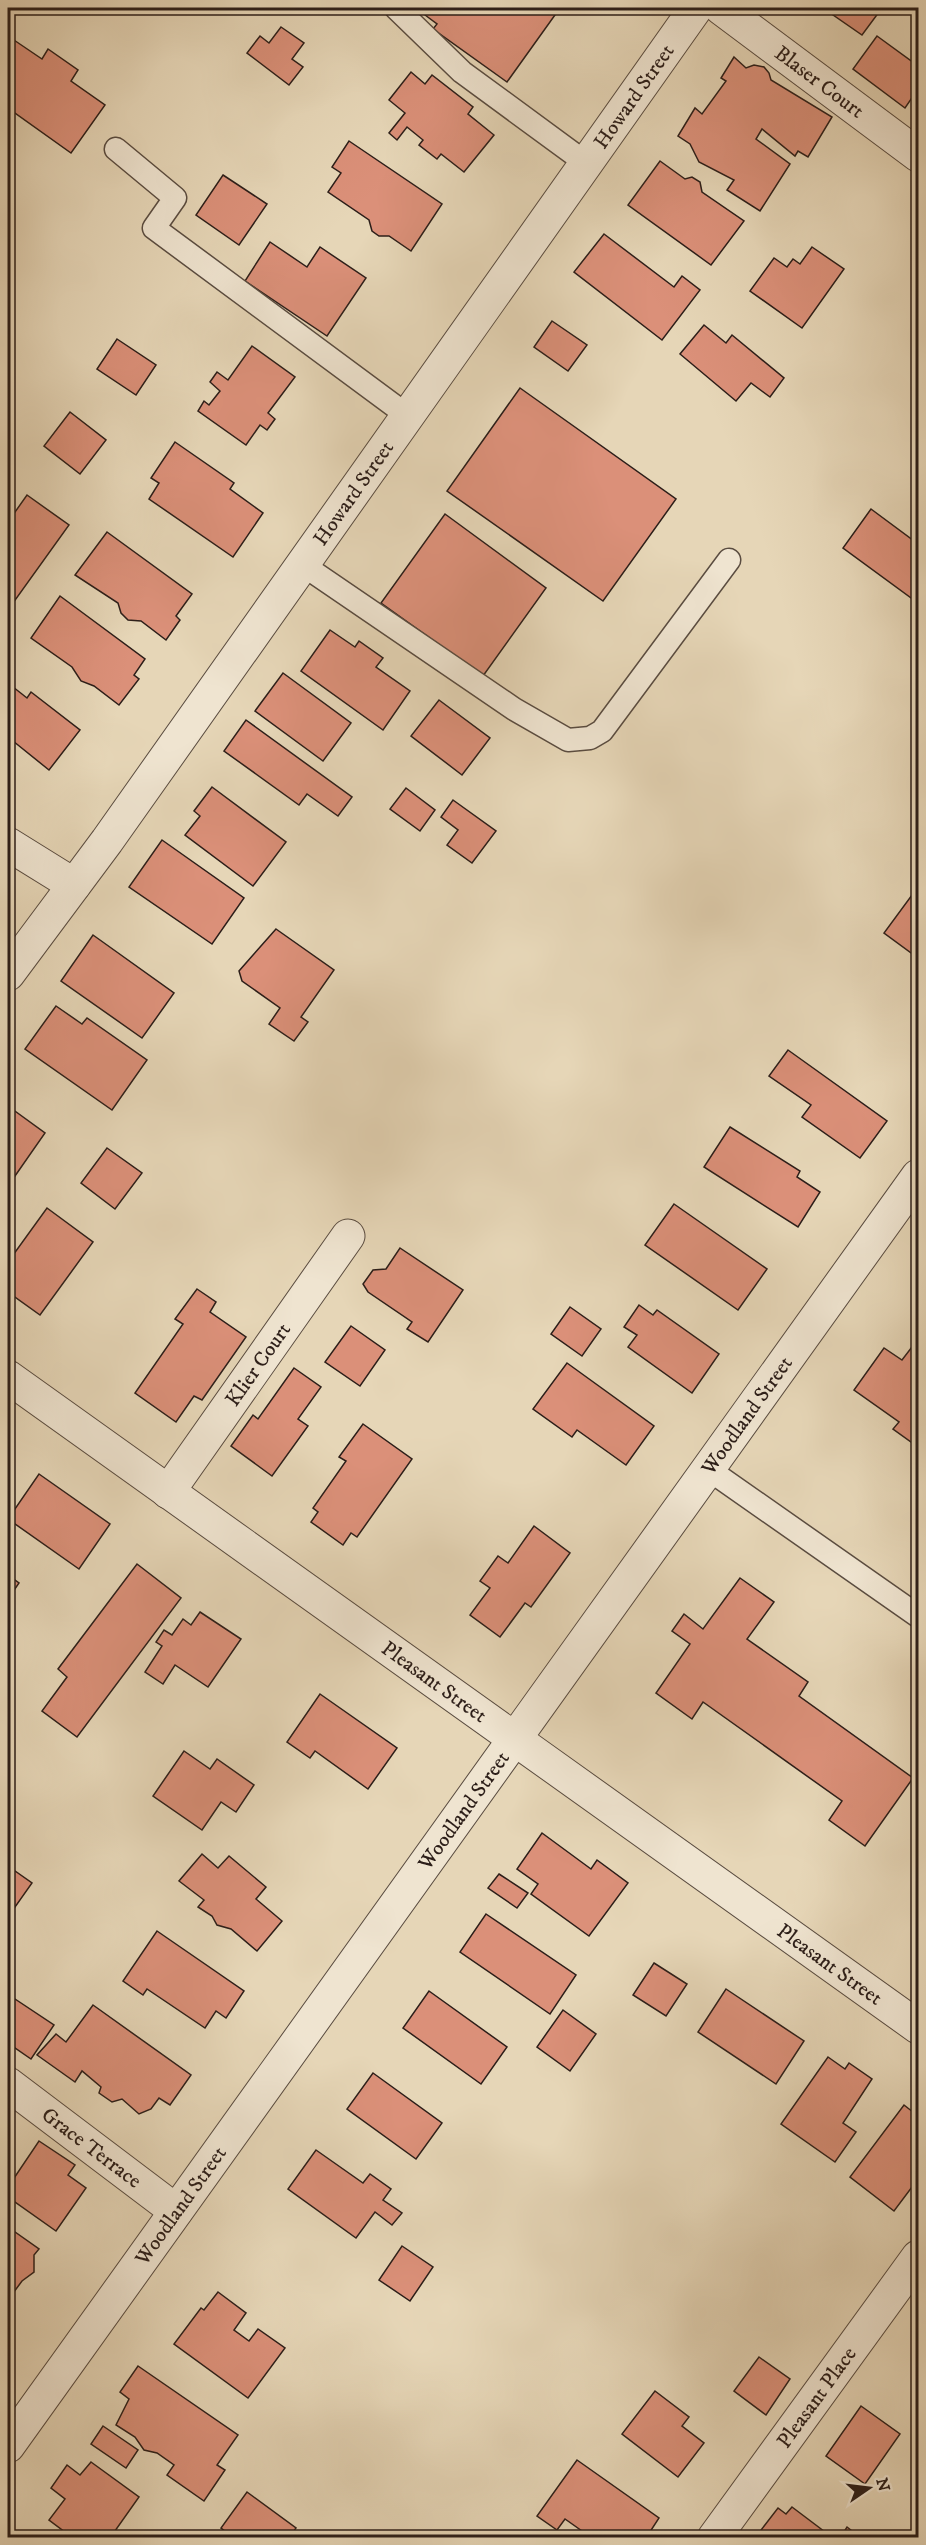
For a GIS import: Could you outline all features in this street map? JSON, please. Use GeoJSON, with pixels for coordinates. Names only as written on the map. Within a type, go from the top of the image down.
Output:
{"type":"FeatureCollection","features":[{"type":"Feature","properties":{"kind":"street","name":"Howard Street"},"geometry":{"type":"LineString","coordinates":[[8,974],[303,565],[696,8]]}},
{"type":"Feature","properties":{"kind":"street","name":"Blaser Court"},"geometry":{"type":"LineString","coordinates":[[721,8],[918,155]]}},
{"type":"Feature","properties":{"kind":"street"},"geometry":{"type":"LineString","coordinates":[[8,844],[74,885]]}},
{"type":"Feature","properties":{"kind":"street","name":"Woodland Street"},"geometry":{"type":"LineString","coordinates":[[8,2446],[918,1176]]}},
{"type":"Feature","properties":{"kind":"street","name":"Klier Court"},"geometry":{"type":"LineString","coordinates":[[168,1492],[348,1236]]}},
{"type":"Feature","properties":{"kind":"street","name":"Pleasant Street"},"geometry":{"type":"LineString","coordinates":[[8,1377],[918,2027]]}},
{"type":"Feature","properties":{"kind":"street","name":"Grace Terrace"},"geometry":{"type":"LineString","coordinates":[[8,2084],[176,2211]]}},
{"type":"Feature","properties":{"kind":"street","name":"Pleasant Place"},"geometry":{"type":"LineString","coordinates":[[714,2538],[918,2257]]}},
{"type":"Feature","properties":{"kind":"lane"},"geometry":{"type":"LineString","coordinates":[[396,8],[462,72],[586,163]]}},
{"type":"Feature","properties":{"kind":"lane"},"geometry":{"type":"LineString","coordinates":[[116,149],[175,198],[154,228],[408,416]]}},
{"type":"Feature","properties":{"kind":"lane"},"geometry":{"type":"LineString","coordinates":[[303,565],[514,709],[568,740],[590,738],[602,731],[729,560]]}},
{"type":"Feature","properties":{"kind":"lane"},"geometry":{"type":"LineString","coordinates":[[708,1468],[918,1616]]}},
{"type":"Feature","properties":{"kind":"building"},"geometry":{"type":"Polygon","coordinates":[[[431,8],[560,8],[507,82],[433,29],[437,24],[425,15],[431,8]]]}},
{"type":"Feature","properties":{"kind":"building"},"geometry":{"type":"Polygon","coordinates":[[[823,8],[882,8],[862,35],[823,8]]]}},
{"type":"Feature","properties":{"kind":"building"},"geometry":{"type":"Polygon","coordinates":[[[281,27],[304,43],[292,59],[303,67],[289,85],[247,53],[260,36],[269,43],[281,27]]]}},
{"type":"Feature","properties":{"kind":"building"},"geometry":{"type":"Polygon","coordinates":[[[8,36],[42,59],[48,49],[78,70],[71,81],[105,105],[71,153],[8,108],[8,36]]]}},
{"type":"Feature","properties":{"kind":"building"},"geometry":{"type":"Polygon","coordinates":[[[877,36],[918,66],[918,89],[905,108],[853,69],[877,36]]]}},
{"type":"Feature","properties":{"kind":"building"},"geometry":{"type":"Polygon","coordinates":[[[734,57],[746,68],[754,65],[764,67],[771,80],[832,117],[808,157],[798,151],[795,156],[762,129],[756,139],[790,164],[760,211],[727,190],[734,180],[699,162],[690,144],[678,136],[695,108],[702,114],[726,81],[721,78],[734,57]]]}},
{"type":"Feature","properties":{"kind":"building"},"geometry":{"type":"Polygon","coordinates":[[[411,72],[425,84],[432,75],[473,107],[468,114],[494,135],[464,172],[441,154],[437,159],[419,145],[423,140],[407,127],[397,140],[389,133],[405,113],[389,100],[411,72]]]}},
{"type":"Feature","properties":{"kind":"building"},"geometry":{"type":"Polygon","coordinates":[[[349,141],[442,204],[411,251],[389,236],[379,236],[372,231],[369,220],[328,192],[341,173],[332,167],[349,141]]]}},
{"type":"Feature","properties":{"kind":"building"},"geometry":{"type":"Polygon","coordinates":[[[660,161],[685,179],[692,177],[700,182],[702,192],[744,221],[711,265],[628,205],[660,161]]]}},
{"type":"Feature","properties":{"kind":"building"},"geometry":{"type":"Polygon","coordinates":[[[223,175],[267,204],[239,245],[196,215],[223,175]]]}},
{"type":"Feature","properties":{"kind":"building"},"geometry":{"type":"Polygon","coordinates":[[[604,234],[674,287],[682,276],[700,290],[662,340],[574,272],[604,234]]]}},
{"type":"Feature","properties":{"kind":"building"},"geometry":{"type":"Polygon","coordinates":[[[270,242],[307,267],[320,247],[366,278],[327,336],[245,281],[270,242]]]}},
{"type":"Feature","properties":{"kind":"building"},"geometry":{"type":"Polygon","coordinates":[[[812,247],[844,269],[802,328],[750,291],[774,258],[787,267],[793,259],[800,264],[812,247]]]}},
{"type":"Feature","properties":{"kind":"building"},"geometry":{"type":"Polygon","coordinates":[[[552,321],[587,345],[568,371],[534,347],[552,321]]]}},
{"type":"Feature","properties":{"kind":"building"},"geometry":{"type":"Polygon","coordinates":[[[704,325],[726,343],[732,335],[784,378],[770,397],[751,383],[736,401],[680,354],[704,325]]]}},
{"type":"Feature","properties":{"kind":"building"},"geometry":{"type":"Polygon","coordinates":[[[117,339],[156,365],[136,395],[97,369],[117,339]]]}},
{"type":"Feature","properties":{"kind":"building"},"geometry":{"type":"Polygon","coordinates":[[[252,346],[295,377],[268,413],[275,419],[267,430],[260,425],[246,445],[198,411],[204,401],[209,405],[220,391],[210,382],[217,372],[228,380],[252,346]]]}},
{"type":"Feature","properties":{"kind":"building"},"geometry":{"type":"Polygon","coordinates":[[[520,388],[676,499],[603,601],[447,491],[520,388]]]}},
{"type":"Feature","properties":{"kind":"building"},"geometry":{"type":"Polygon","coordinates":[[[70,412],[106,440],[80,474],[44,446],[70,412]]]}},
{"type":"Feature","properties":{"kind":"building"},"geometry":{"type":"Polygon","coordinates":[[[175,442],[234,483],[230,489],[263,513],[233,557],[149,499],[159,483],[151,478],[175,442]]]}},
{"type":"Feature","properties":{"kind":"building"},"geometry":{"type":"Polygon","coordinates":[[[27,495],[69,525],[8,610],[8,522],[27,495]]]}},
{"type":"Feature","properties":{"kind":"building"},"geometry":{"type":"Polygon","coordinates":[[[871,509],[918,544],[918,603],[843,548],[871,509]]]}},
{"type":"Feature","properties":{"kind":"building"},"geometry":{"type":"Polygon","coordinates":[[[445,514],[546,588],[483,676],[381,603],[445,514]]]}},
{"type":"Feature","properties":{"kind":"building"},"geometry":{"type":"Polygon","coordinates":[[[107,532],[192,594],[176,616],[180,620],[166,640],[141,621],[128,620],[121,613],[118,603],[75,575],[107,532]]]}},
{"type":"Feature","properties":{"kind":"building"},"geometry":{"type":"Polygon","coordinates":[[[60,596],[145,659],[134,675],[139,679],[119,705],[94,686],[81,681],[72,667],[31,638],[60,596]]]}},
{"type":"Feature","properties":{"kind":"building"},"geometry":{"type":"Polygon","coordinates":[[[330,630],[355,647],[359,641],[383,658],[376,667],[410,691],[383,730],[301,671],[330,630]]]}},
{"type":"Feature","properties":{"kind":"building"},"geometry":{"type":"Polygon","coordinates":[[[283,673],[351,723],[323,761],[255,711],[283,673]]]}},
{"type":"Feature","properties":{"kind":"building"},"geometry":{"type":"Polygon","coordinates":[[[8,683],[27,698],[31,692],[80,730],[49,770],[8,737],[8,683]]]}},
{"type":"Feature","properties":{"kind":"building"},"geometry":{"type":"Polygon","coordinates":[[[439,700],[490,738],[462,775],[411,736],[439,700]]]}},
{"type":"Feature","properties":{"kind":"building"},"geometry":{"type":"Polygon","coordinates":[[[246,720],[352,797],[338,816],[307,794],[299,805],[224,751],[246,720]]]}},
{"type":"Feature","properties":{"kind":"building"},"geometry":{"type":"Polygon","coordinates":[[[212,787],[286,842],[253,886],[185,835],[200,816],[194,811],[212,787]]]}},
{"type":"Feature","properties":{"kind":"building"},"geometry":{"type":"Polygon","coordinates":[[[406,788],[435,810],[420,831],[390,809],[406,788]]]}},
{"type":"Feature","properties":{"kind":"building"},"geometry":{"type":"Polygon","coordinates":[[[453,800],[496,831],[472,863],[447,845],[458,830],[441,817],[453,800]]]}},
{"type":"Feature","properties":{"kind":"building"},"geometry":{"type":"Polygon","coordinates":[[[162,840],[244,898],[212,944],[129,887],[162,840]]]}},
{"type":"Feature","properties":{"kind":"building"},"geometry":{"type":"Polygon","coordinates":[[[918,858],[918,870],[913,866],[918,858]]]}},
{"type":"Feature","properties":{"kind":"building"},"geometry":{"type":"Polygon","coordinates":[[[912,895],[918,899],[918,958],[884,933],[912,895]]]}},
{"type":"Feature","properties":{"kind":"building"},"geometry":{"type":"Polygon","coordinates":[[[276,929],[334,970],[301,1017],[308,1022],[294,1041],[269,1024],[280,1008],[242,981],[239,971],[276,929]]]}},
{"type":"Feature","properties":{"kind":"building"},"geometry":{"type":"Polygon","coordinates":[[[93,935],[174,993],[142,1038],[61,981],[93,935]]]}},
{"type":"Feature","properties":{"kind":"building"},"geometry":{"type":"Polygon","coordinates":[[[56,1006],[82,1024],[87,1018],[147,1060],[112,1110],[25,1049],[56,1006]]]}},
{"type":"Feature","properties":{"kind":"building"},"geometry":{"type":"Polygon","coordinates":[[[788,1050],[887,1121],[860,1158],[802,1117],[811,1105],[769,1076],[788,1050]]]}},
{"type":"Feature","properties":{"kind":"building"},"geometry":{"type":"Polygon","coordinates":[[[8,1106],[45,1133],[8,1186],[8,1106]]]}},
{"type":"Feature","properties":{"kind":"building"},"geometry":{"type":"Polygon","coordinates":[[[730,1127],[800,1171],[797,1177],[820,1192],[798,1227],[704,1167],[730,1127]]]}},
{"type":"Feature","properties":{"kind":"building"},"geometry":{"type":"Polygon","coordinates":[[[107,1148],[142,1173],[115,1209],[81,1183],[107,1148]]]}},
{"type":"Feature","properties":{"kind":"building"},"geometry":{"type":"Polygon","coordinates":[[[674,1204],[767,1269],[738,1310],[645,1245],[674,1204]]]}},
{"type":"Feature","properties":{"kind":"building"},"geometry":{"type":"Polygon","coordinates":[[[47,1208],[93,1242],[40,1315],[8,1292],[8,1262],[47,1208]]]}},
{"type":"Feature","properties":{"kind":"building"},"geometry":{"type":"Polygon","coordinates":[[[400,1248],[463,1290],[428,1342],[407,1329],[412,1322],[368,1292],[363,1284],[373,1270],[386,1269],[400,1248]]]}},
{"type":"Feature","properties":{"kind":"building"},"geometry":{"type":"Polygon","coordinates":[[[197,1289],[216,1302],[210,1312],[246,1337],[202,1400],[194,1396],[176,1422],[135,1393],[183,1324],[175,1319],[197,1289]]]}},
{"type":"Feature","properties":{"kind":"building"},"geometry":{"type":"Polygon","coordinates":[[[639,1305],[653,1315],[657,1310],[719,1354],[692,1393],[628,1347],[637,1335],[624,1327],[639,1305]]]}},
{"type":"Feature","properties":{"kind":"building"},"geometry":{"type":"Polygon","coordinates":[[[570,1307],[601,1329],[582,1356],[551,1334],[570,1307]]]}},
{"type":"Feature","properties":{"kind":"building"},"geometry":{"type":"Polygon","coordinates":[[[351,1326],[385,1350],[360,1386],[325,1362],[351,1326]]]}},
{"type":"Feature","properties":{"kind":"building"},"geometry":{"type":"Polygon","coordinates":[[[915,1343],[918,1345],[918,1447],[893,1429],[899,1422],[854,1390],[884,1348],[902,1360],[915,1343]]]}},
{"type":"Feature","properties":{"kind":"building"},"geometry":{"type":"Polygon","coordinates":[[[567,1363],[654,1426],[626,1465],[577,1430],[572,1437],[533,1409],[567,1363]]]}},
{"type":"Feature","properties":{"kind":"building"},"geometry":{"type":"Polygon","coordinates":[[[294,1368],[321,1387],[298,1419],[308,1426],[272,1476],[231,1446],[253,1415],[258,1419],[294,1368]]]}},
{"type":"Feature","properties":{"kind":"building"},"geometry":{"type":"Polygon","coordinates":[[[363,1424],[412,1459],[357,1537],[351,1533],[343,1545],[311,1522],[318,1512],[313,1508],[346,1461],[339,1457],[363,1424]]]}},
{"type":"Feature","properties":{"kind":"building"},"geometry":{"type":"Polygon","coordinates":[[[39,1474],[110,1524],[79,1569],[8,1519],[39,1474]]]}},
{"type":"Feature","properties":{"kind":"building"},"geometry":{"type":"Polygon","coordinates":[[[534,1526],[570,1553],[531,1607],[525,1603],[500,1637],[470,1615],[490,1588],[480,1581],[498,1556],[508,1563],[534,1526]]]}},
{"type":"Feature","properties":{"kind":"building"},"geometry":{"type":"Polygon","coordinates":[[[137,1564],[181,1598],[77,1737],[42,1711],[67,1677],[58,1669],[137,1564]]]}},
{"type":"Feature","properties":{"kind":"building"},"geometry":{"type":"Polygon","coordinates":[[[8,1575],[19,1583],[8,1599],[8,1575]]]}},
{"type":"Feature","properties":{"kind":"building"},"geometry":{"type":"Polygon","coordinates":[[[740,1578],[774,1602],[747,1639],[808,1682],[799,1696],[913,1778],[865,1846],[829,1820],[842,1801],[703,1702],[692,1719],[656,1693],[690,1644],[672,1631],[684,1614],[703,1629],[740,1578]]]}},
{"type":"Feature","properties":{"kind":"building"},"geometry":{"type":"Polygon","coordinates":[[[200,1612],[241,1639],[208,1687],[175,1665],[163,1684],[145,1672],[162,1646],[156,1642],[164,1630],[172,1635],[183,1619],[191,1625],[200,1612]]]}},
{"type":"Feature","properties":{"kind":"building"},"geometry":{"type":"Polygon","coordinates":[[[320,1694],[397,1748],[368,1789],[315,1751],[310,1758],[287,1742],[320,1694]]]}},
{"type":"Feature","properties":{"kind":"building"},"geometry":{"type":"Polygon","coordinates":[[[184,1751],[210,1769],[217,1759],[254,1785],[236,1812],[221,1802],[202,1830],[153,1796],[184,1751]]]}},
{"type":"Feature","properties":{"kind":"building"},"geometry":{"type":"Polygon","coordinates":[[[542,1833],[591,1869],[597,1860],[628,1883],[589,1936],[531,1894],[538,1884],[517,1869],[542,1833]]]}},
{"type":"Feature","properties":{"kind":"building"},"geometry":{"type":"Polygon","coordinates":[[[202,1854],[218,1868],[229,1856],[266,1887],[256,1899],[282,1921],[257,1951],[231,1929],[217,1925],[212,1916],[198,1907],[204,1900],[179,1881],[202,1854]]]}},
{"type":"Feature","properties":{"kind":"building"},"geometry":{"type":"Polygon","coordinates":[[[8,1866],[32,1883],[8,1917],[8,1866]]]}},
{"type":"Feature","properties":{"kind":"building"},"geometry":{"type":"Polygon","coordinates":[[[499,1874],[528,1893],[517,1908],[488,1888],[499,1874]]]}},
{"type":"Feature","properties":{"kind":"building"},"geometry":{"type":"Polygon","coordinates":[[[486,1914],[576,1975],[550,2014],[460,1952],[486,1914]]]}},
{"type":"Feature","properties":{"kind":"building"},"geometry":{"type":"Polygon","coordinates":[[[157,1931],[244,1991],[226,2018],[216,2011],[205,2028],[147,1989],[143,1995],[123,1981],[157,1931]]]}},
{"type":"Feature","properties":{"kind":"building"},"geometry":{"type":"Polygon","coordinates":[[[654,1963],[687,1984],[666,2016],[633,1995],[654,1963]]]}},
{"type":"Feature","properties":{"kind":"building"},"geometry":{"type":"Polygon","coordinates":[[[726,1989],[804,2041],[776,2084],[698,2032],[726,1989]]]}},
{"type":"Feature","properties":{"kind":"building"},"geometry":{"type":"Polygon","coordinates":[[[429,1991],[507,2047],[481,2084],[403,2028],[429,1991]]]}},
{"type":"Feature","properties":{"kind":"building"},"geometry":{"type":"Polygon","coordinates":[[[9,1995],[54,2025],[31,2059],[8,2043],[9,1995]]]}},
{"type":"Feature","properties":{"kind":"building"},"geometry":{"type":"Polygon","coordinates":[[[93,2005],[191,2075],[170,2105],[159,2098],[151,2109],[139,2114],[122,2099],[112,2102],[99,2093],[101,2087],[82,2071],[75,2082],[37,2055],[56,2034],[66,2042],[93,2005]]]}},
{"type":"Feature","properties":{"kind":"building"},"geometry":{"type":"Polygon","coordinates":[[[563,2010],[596,2034],[570,2071],[537,2047],[563,2010]]]}},
{"type":"Feature","properties":{"kind":"building"},"geometry":{"type":"Polygon","coordinates":[[[828,2057],[845,2069],[849,2063],[872,2079],[843,2123],[856,2132],[835,2162],[781,2124],[828,2057]]]}},
{"type":"Feature","properties":{"kind":"building"},"geometry":{"type":"Polygon","coordinates":[[[373,2073],[442,2123],[416,2159],[347,2109],[373,2073]]]}},
{"type":"Feature","properties":{"kind":"building"},"geometry":{"type":"Polygon","coordinates":[[[904,2105],[918,2116],[918,2179],[894,2211],[850,2177],[904,2105]]]}},
{"type":"Feature","properties":{"kind":"building"},"geometry":{"type":"Polygon","coordinates":[[[39,2141],[75,2165],[68,2175],[86,2188],[56,2231],[8,2197],[8,2187],[39,2141]]]}},
{"type":"Feature","properties":{"kind":"building"},"geometry":{"type":"Polygon","coordinates":[[[316,2150],[363,2183],[370,2174],[391,2189],[383,2200],[402,2213],[392,2225],[375,2212],[356,2238],[288,2189],[316,2150]]]}},
{"type":"Feature","properties":{"kind":"building"},"geometry":{"type":"Polygon","coordinates":[[[8,2227],[39,2249],[34,2255],[34,2272],[22,2281],[8,2300],[8,2227]]]}},
{"type":"Feature","properties":{"kind":"building"},"geometry":{"type":"Polygon","coordinates":[[[402,2246],[433,2267],[410,2301],[379,2280],[402,2246]]]}},
{"type":"Feature","properties":{"kind":"building"},"geometry":{"type":"Polygon","coordinates":[[[218,2292],[246,2313],[234,2330],[249,2341],[258,2329],[285,2348],[248,2398],[174,2344],[201,2308],[204,2310],[218,2292]]]}},
{"type":"Feature","properties":{"kind":"building"},"geometry":{"type":"Polygon","coordinates":[[[759,2357],[790,2379],[766,2415],[734,2391],[759,2357]]]}},
{"type":"Feature","properties":{"kind":"building"},"geometry":{"type":"Polygon","coordinates":[[[138,2366],[238,2435],[217,2465],[225,2470],[204,2501],[167,2475],[174,2465],[157,2453],[144,2450],[135,2437],[116,2425],[129,2399],[120,2392],[138,2366]]]}},
{"type":"Feature","properties":{"kind":"building"},"geometry":{"type":"Polygon","coordinates":[[[655,2391],[689,2417],[682,2426],[704,2443],[678,2477],[622,2434],[655,2391]]]}},
{"type":"Feature","properties":{"kind":"building"},"geometry":{"type":"Polygon","coordinates":[[[861,2406],[900,2434],[865,2484],[826,2456],[861,2406]]]}},
{"type":"Feature","properties":{"kind":"building"},"geometry":{"type":"Polygon","coordinates":[[[103,2426],[138,2450],[126,2468],[91,2444],[103,2426]]]}},
{"type":"Feature","properties":{"kind":"building"},"geometry":{"type":"Polygon","coordinates":[[[577,2460],[659,2518],[646,2538],[592,2538],[565,2519],[557,2530],[537,2516],[577,2460]]]}},
{"type":"Feature","properties":{"kind":"building"},"geometry":{"type":"Polygon","coordinates":[[[91,2462],[139,2497],[110,2538],[73,2538],[49,2520],[65,2499],[51,2488],[67,2465],[80,2475],[91,2462]]]}},
{"type":"Feature","properties":{"kind":"building"},"geometry":{"type":"Polygon","coordinates":[[[247,2492],[296,2528],[289,2538],[234,2538],[221,2528],[247,2492]]]}},
{"type":"Feature","properties":{"kind":"building"},"geometry":{"type":"Polygon","coordinates":[[[792,2507],[833,2538],[762,2538],[758,2534],[778,2508],[786,2514],[792,2507]]]}},
{"type":"Feature","properties":{"kind":"building"},"geometry":{"type":"Polygon","coordinates":[[[847,2527],[861,2538],[840,2538],[847,2527]]]}}]}
